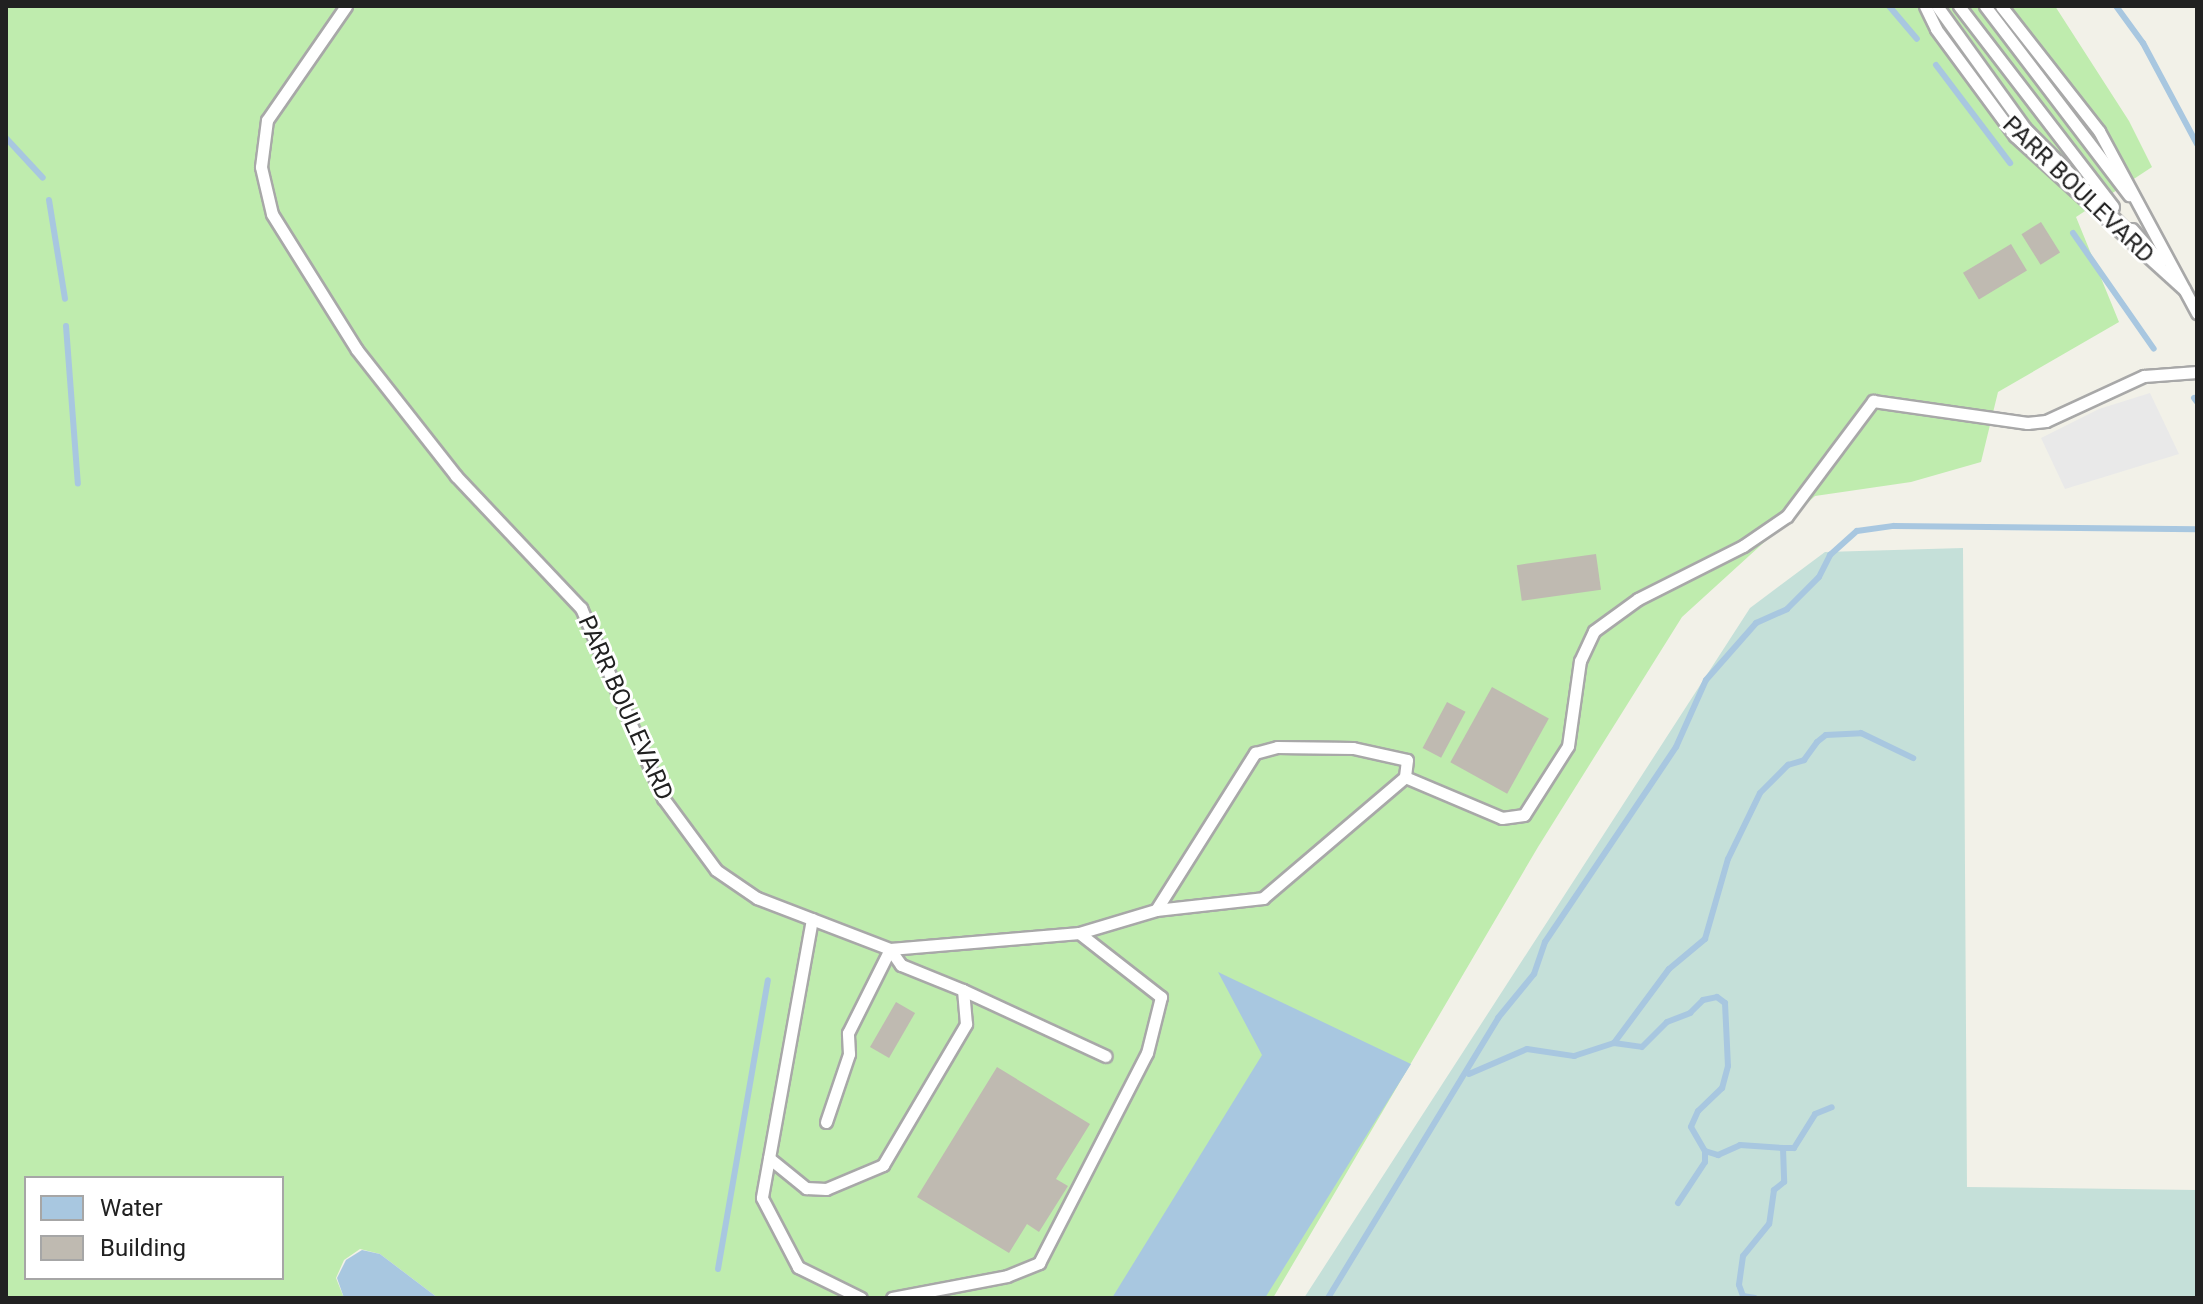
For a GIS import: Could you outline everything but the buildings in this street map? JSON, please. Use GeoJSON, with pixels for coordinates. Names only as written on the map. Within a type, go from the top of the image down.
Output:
{"type":"FeatureCollection","features":[{"type":"Feature","properties":{"kind":"lane","name":"PARR BOULEVARD"},"geometry":{"type":"LineString","coordinates":[[346,6],[267,120],[261,167],[272,214],[366,362],[456,476],[581,608],[663,798],[716,870],[757,898],[890,949],[1079,933],[1156,910],[1263,898],[1405,777]]}},
{"type":"Feature","properties":{"kind":"lane","name":"PARR BOULEVARD"},"geometry":{"type":"LineString","coordinates":[[1925,6],[1936,29],[2015,136],[2184,289]]}},
{"type":"Feature","properties":{"kind":"lane"},"geometry":{"type":"LineString","coordinates":[[1937,6],[2025,128],[2184,289]]}},
{"type":"Feature","properties":{"kind":"lane"},"geometry":{"type":"LineString","coordinates":[[1959,6],[2063,148],[2184,289]]}},
{"type":"Feature","properties":{"kind":"lane"},"geometry":{"type":"LineString","coordinates":[[1985,6],[2128,193],[2184,289]]}},
{"type":"Feature","properties":{"kind":"lane","name":"PARR BOULEVARD"},"geometry":{"type":"LineString","coordinates":[[2001,6],[2099,131],[2197,313]]}},
{"type":"Feature","properties":{"kind":"lane"},"geometry":{"type":"LineString","coordinates":[[1156,910],[1255,753],[1277,747],[1353,748],[1407,760],[1405,777],[1502,818],[1524,815],[1568,746],[1580,661],[1594,631],[1638,599],[1743,546],[1787,516],[1873,401],[2027,423],[2046,421],[2144,376],[2197,372]]}},
{"type":"Feature","properties":{"kind":"lane"},"geometry":{"type":"LineString","coordinates":[[812,919],[762,1198],[798,1267],[861,1298]]}},
{"type":"Feature","properties":{"kind":"lane"},"geometry":{"type":"LineString","coordinates":[[892,1298],[1007,1276],[1039,1263],[1147,1053],[1161,997],[1079,933]]}},
{"type":"Feature","properties":{"kind":"lane"},"geometry":{"type":"LineString","coordinates":[[826,1122],[849,1054],[848,1033],[890,949],[901,965],[1106,1056]]}},
{"type":"Feature","properties":{"kind":"lane"},"geometry":{"type":"LineString","coordinates":[[769,1158],[806,1188],[826,1189],[883,1165],[966,1024],[963,990]]}},
{"type":"Feature","properties":{"kind":"green space"},"geometry":{"type":"Polygon","coordinates":[[[6,6],[2055,6],[2129,121],[2152,167],[2076,217],[2119,322],[1998,392],[1981,462],[1911,482],[1815,496],[1682,617],[1538,847],[1273,1298],[438,1298],[380,1254],[360,1249],[344,1260],[336,1278],[344,1298],[6,1298],[6,6]]]}},
{"type":"Feature","properties":{"kind":"shaded area"},"geometry":{"type":"Polygon","coordinates":[[[2150,393],[2179,454],[2065,489],[2041,438],[2099,409],[2150,393]]]}},
{"type":"Feature","properties":{"kind":"shaded area"},"geometry":{"type":"Polygon","coordinates":[[[1963,548],[1967,1187],[2197,1190],[2197,1298],[1304,1298],[1750,608],[1825,552],[1963,548]]]}},
{"type":"Feature","properties":{"kind":"water"},"geometry":{"type":"Polygon","coordinates":[[[1218,972],[1411,1064],[1265,1298],[1112,1298],[1262,1055],[1218,972]]]}},
{"type":"Feature","properties":{"kind":"water"},"geometry":{"type":"Polygon","coordinates":[[[362,1250],[380,1254],[438,1298],[344,1298],[337,1278],[346,1260],[362,1250]]]}},
{"type":"Feature","properties":{"kind":"waterway"},"geometry":{"type":"LineString","coordinates":[[1889,6],[1917,39]]}},
{"type":"Feature","properties":{"kind":"waterway"},"geometry":{"type":"LineString","coordinates":[[2116,6],[2143,43],[2197,144]]}},
{"type":"Feature","properties":{"kind":"waterway"},"geometry":{"type":"LineString","coordinates":[[1936,65],[2010,163]]}},
{"type":"Feature","properties":{"kind":"waterway"},"geometry":{"type":"LineString","coordinates":[[6,138],[43,178]]}},
{"type":"Feature","properties":{"kind":"waterway"},"geometry":{"type":"LineString","coordinates":[[49,200],[65,299]]}},
{"type":"Feature","properties":{"kind":"waterway"},"geometry":{"type":"LineString","coordinates":[[2073,233],[2154,349]]}},
{"type":"Feature","properties":{"kind":"waterway"},"geometry":{"type":"LineString","coordinates":[[66,326],[78,484]]}},
{"type":"Feature","properties":{"kind":"waterway"},"geometry":{"type":"LineString","coordinates":[[2194,398],[2197,402]]}},
{"type":"Feature","properties":{"kind":"waterway"},"geometry":{"type":"LineString","coordinates":[[1328,1298],[1498,1018],[1534,974],[1545,942],[1676,747],[1706,680],[1756,623],[1787,609],[1819,577],[1830,555],[1857,531],[1894,526],[2197,529]]}},
{"type":"Feature","properties":{"kind":"waterway"},"geometry":{"type":"LineString","coordinates":[[1469,1074],[1527,1049],[1574,1056],[1614,1043],[1669,969],[1705,939],[1728,859],[1760,793],[1788,765],[1804,760],[1826,735],[1861,733],[1913,758]]}},
{"type":"Feature","properties":{"kind":"waterway"},"geometry":{"type":"LineString","coordinates":[[718,1269],[768,980]]}},
{"type":"Feature","properties":{"kind":"waterway"},"geometry":{"type":"LineString","coordinates":[[1614,1043],[1642,1047],[1667,1022],[1690,1013],[1703,1000],[1717,997],[1725,1003],[1728,1066],[1722,1088],[1698,1111],[1691,1127],[1705,1151],[1718,1155],[1740,1145],[1783,1148],[1784,1182],[1774,1190],[1769,1224],[1743,1256],[1739,1285],[1743,1296],[1755,1298]]}},
{"type":"Feature","properties":{"kind":"waterway"},"geometry":{"type":"LineString","coordinates":[[1783,1148],[1794,1148],[1815,1114],[1832,1107]]}},
{"type":"Feature","properties":{"kind":"waterway"},"geometry":{"type":"LineString","coordinates":[[1678,1203],[1705,1162],[1705,1151]]}}]}
